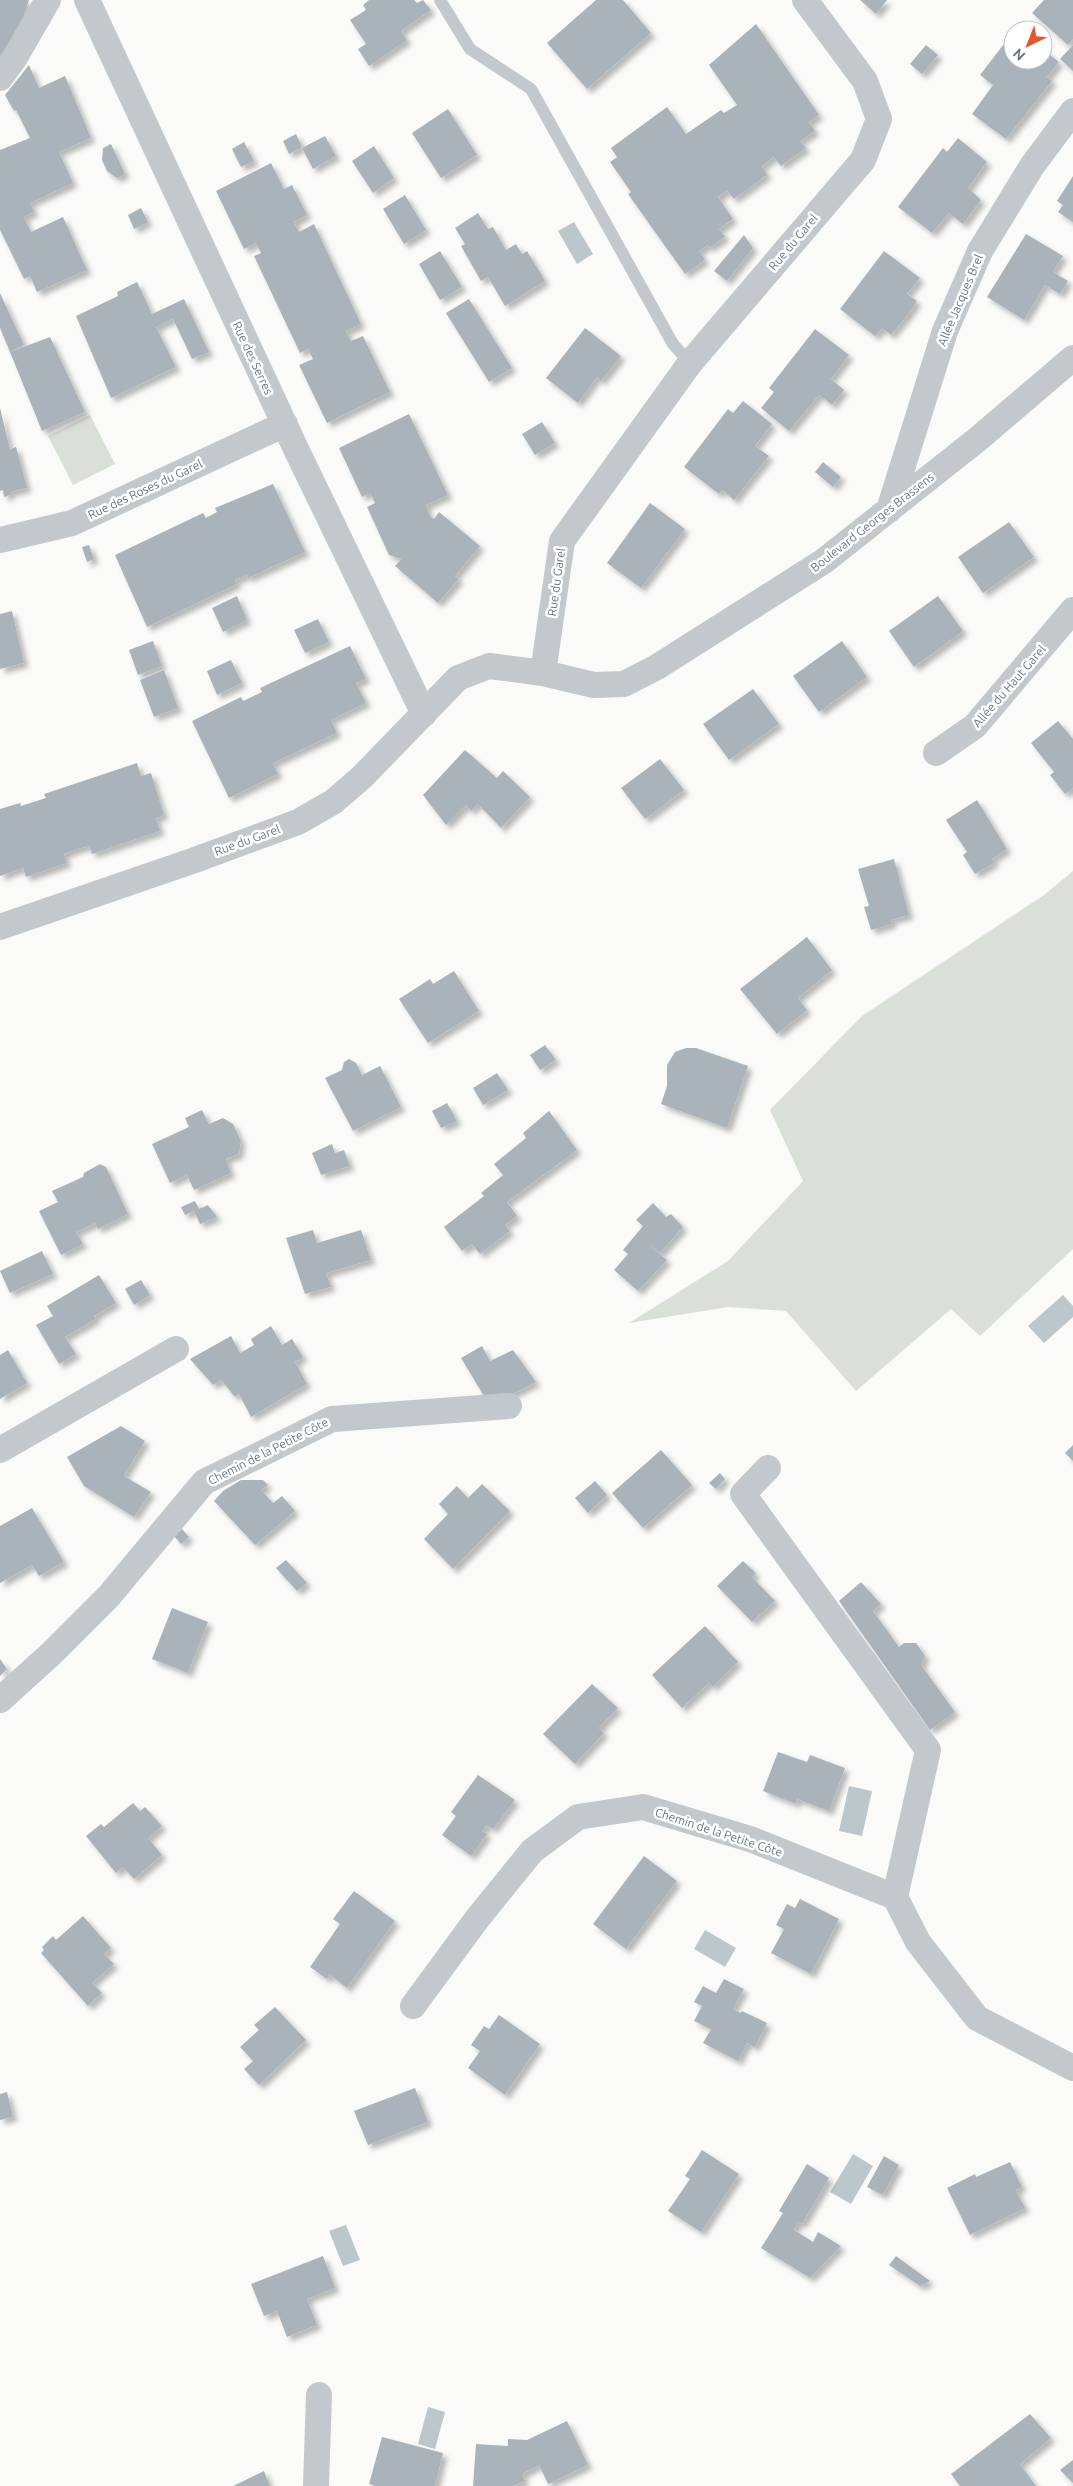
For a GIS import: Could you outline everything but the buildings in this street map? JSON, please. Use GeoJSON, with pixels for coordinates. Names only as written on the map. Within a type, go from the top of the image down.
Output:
{"type":"FeatureCollection","features":[{"type":"Feature","properties":{"kind":"street"},"geometry":{"type":"LineString","coordinates":[[0,78],[14,59],[48,0]]}},
{"type":"Feature","properties":{"kind":"street","name":"Rue des Serres"},"geometry":{"type":"LineString","coordinates":[[86,0],[285,424],[424,714]]}},
{"type":"Feature","properties":{"kind":"street","name":"Rue du Garel"},"geometry":{"type":"LineString","coordinates":[[0,927],[195,860],[298,822],[332,802],[362,777],[458,678],[489,666],[543,673],[562,541],[690,363],[863,160],[879,119],[865,82],[805,0]]}},
{"type":"Feature","properties":{"kind":"street","name":"Allée Jacques Brel"},"geometry":{"type":"LineString","coordinates":[[888,510],[946,331],[980,251],[1032,166],[1073,111]]}},
{"type":"Feature","properties":{"kind":"street","name":"Boulevard Georges Brassens"},"geometry":{"type":"LineString","coordinates":[[543,673],[594,685],[624,684],[657,667],[824,561],[978,439],[1073,358]]}},
{"type":"Feature","properties":{"kind":"street","name":"Rue des Roses du Garel"},"geometry":{"type":"LineString","coordinates":[[0,540],[72,523],[285,424]]}},
{"type":"Feature","properties":{"kind":"street","name":"Allée du Haut Garel"},"geometry":{"type":"LineString","coordinates":[[936,753],[976,726],[1073,610]]}},
{"type":"Feature","properties":{"kind":"street"},"geometry":{"type":"LineString","coordinates":[[0,1450],[176,1349]]}},
{"type":"Feature","properties":{"kind":"street","name":"Chemin de la Petite Côte"},"geometry":{"type":"LineString","coordinates":[[0,1700],[53,1652],[108,1597],[204,1482],[332,1419],[509,1406]]}},
{"type":"Feature","properties":{"kind":"street"},"geometry":{"type":"LineString","coordinates":[[768,1468],[743,1494],[928,1750],[895,1897],[918,1942],[976,2018],[1073,2068]]}},
{"type":"Feature","properties":{"kind":"street","name":"Chemin de la Petite Côte"},"geometry":{"type":"LineString","coordinates":[[413,2006],[477,1919],[532,1851],[578,1818],[643,1807],[750,1839],[895,1897]]}},
{"type":"Feature","properties":{"kind":"street"},"geometry":{"type":"LineString","coordinates":[[316,2486],[319,2395]]}},
{"type":"Feature","properties":{"kind":"lane"},"geometry":{"type":"LineString","coordinates":[[440,0],[470,49],[531,89],[673,344],[690,363]]}},
{"type":"Feature","properties":{"kind":"shaded area"},"geometry":{"type":"Polygon","coordinates":[[[574,222],[593,254],[577,264],[558,231],[574,222]]]}},
{"type":"Feature","properties":{"kind":"shaded area"},"geometry":{"type":"Polygon","coordinates":[[[90,415],[115,464],[73,485],[48,436],[90,415]]]}},
{"type":"Feature","properties":{"kind":"shaded area"},"geometry":{"type":"Polygon","coordinates":[[[1073,871],[1073,1249],[980,1336],[951,1309],[856,1391],[786,1311],[728,1307],[629,1323],[728,1261],[803,1181],[770,1110],[862,1016],[1044,895],[1073,871]]]}},
{"type":"Feature","properties":{"kind":"shaded area"},"geometry":{"type":"Polygon","coordinates":[[[1063,1295],[1073,1306],[1073,1317],[1044,1343],[1028,1326],[1063,1295]]]}},
{"type":"Feature","properties":{"kind":"shaded area"},"geometry":{"type":"Polygon","coordinates":[[[849,1786],[872,1791],[862,1836],[839,1831],[849,1786]]]}},
{"type":"Feature","properties":{"kind":"shaded area"},"geometry":{"type":"Polygon","coordinates":[[[705,1930],[736,1948],[725,1967],[694,1949],[705,1930]]]}},
{"type":"Feature","properties":{"kind":"shaded area"},"geometry":{"type":"Polygon","coordinates":[[[853,2154],[873,2166],[851,2204],[830,2192],[853,2154]]]}},
{"type":"Feature","properties":{"kind":"shaded area"},"geometry":{"type":"Polygon","coordinates":[[[346,2225],[360,2260],[343,2266],[329,2231],[346,2225]]]}},
{"type":"Feature","properties":{"kind":"shaded area"},"geometry":{"type":"Polygon","coordinates":[[[428,2407],[445,2412],[435,2449],[418,2444],[428,2407]]]}}]}
